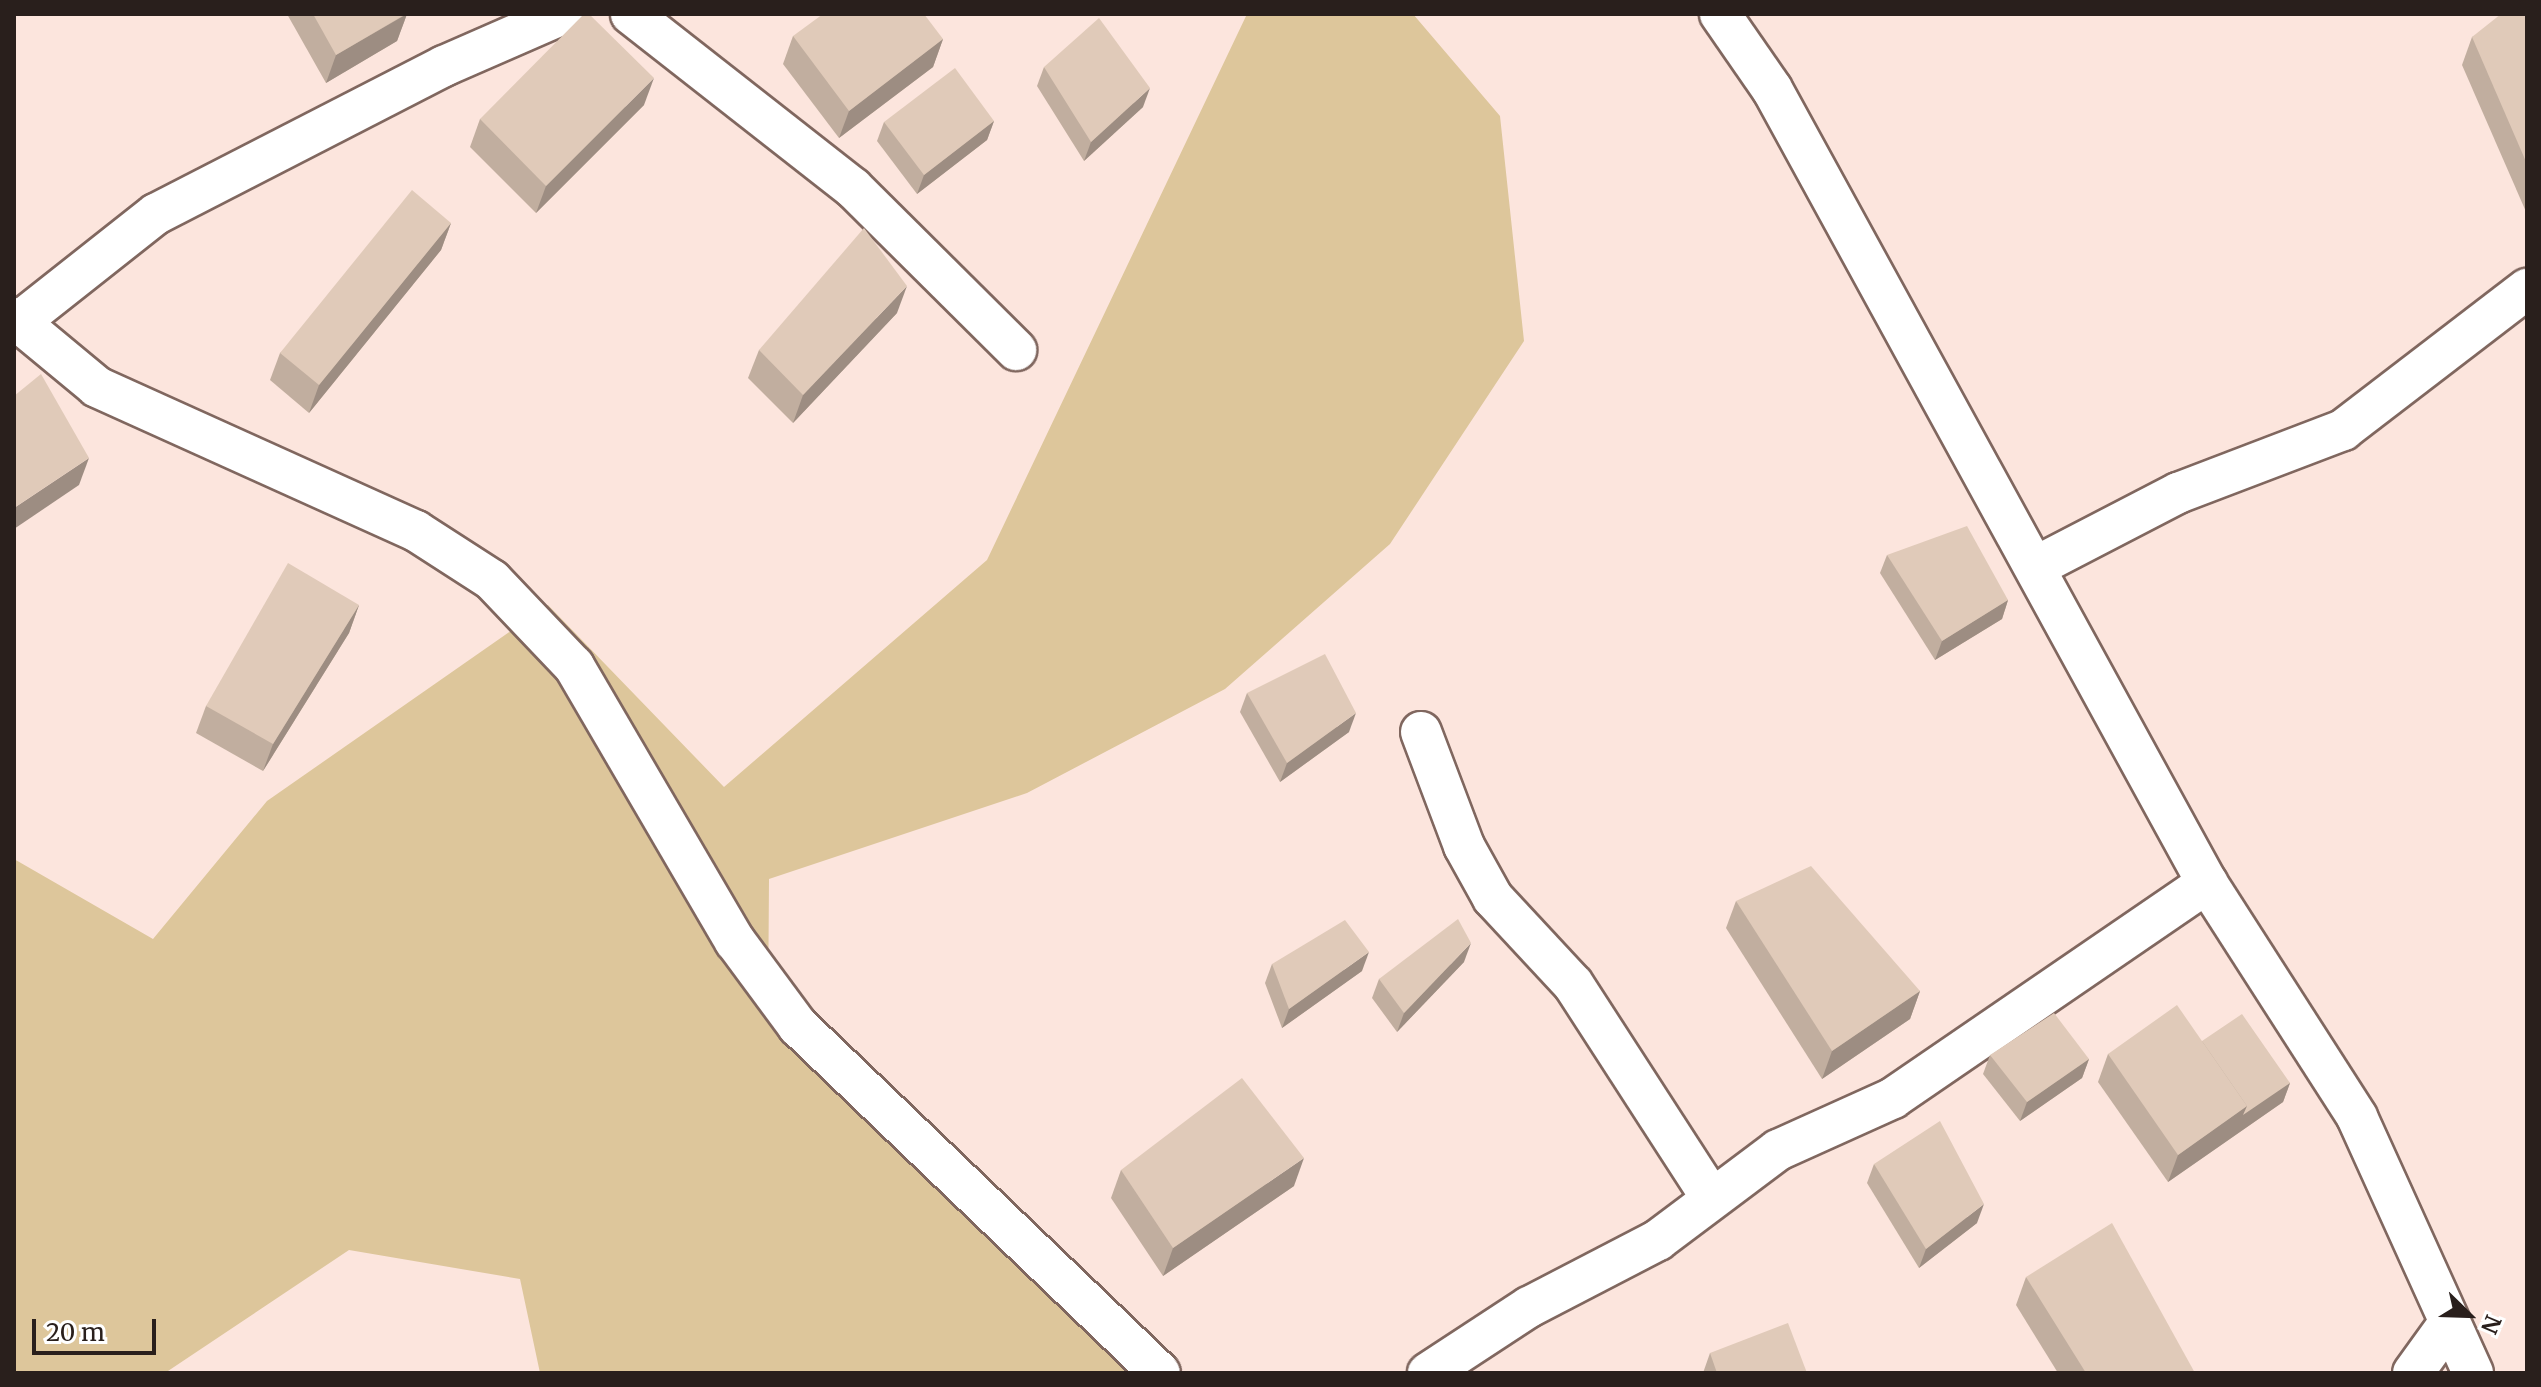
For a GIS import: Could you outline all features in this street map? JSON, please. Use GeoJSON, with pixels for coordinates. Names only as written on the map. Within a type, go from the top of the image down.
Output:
{"type":"FeatureCollection","features":[{"type":"Feature","properties":{"kind":"street"},"geometry":{"type":"LineString","coordinates":[[563,14],[444,66],[156,214],[15,322],[97,387],[416,531],[492,580],[574,666],[735,941],[798,1026],[1160,1373]]}},
{"type":"Feature","properties":{"kind":"street"},"geometry":{"type":"LineString","coordinates":[[1720,14],[1772,89],[2039,565],[2207,883],[2357,1117],[2473,1373]]}},
{"type":"Feature","properties":{"kind":"street"},"geometry":{"type":"LineString","coordinates":[[640,16],[853,188],[1016,350]]}},
{"type":"Feature","properties":{"kind":"street"},"geometry":{"type":"LineString","coordinates":[[2039,565],[2178,493],[2343,430],[2527,289]]}},
{"type":"Feature","properties":{"kind":"street"},"geometry":{"type":"LineString","coordinates":[[1421,732],[1464,846],[1493,898],[1573,984],[1710,1196]]}},
{"type":"Feature","properties":{"kind":"street"},"geometry":{"type":"LineString","coordinates":[[1428,1373],[1529,1307],[1658,1240],[1710,1196],[1778,1150],[1893,1098],[2207,883]]}},
{"type":"Feature","properties":{"kind":"street"},"geometry":{"type":"LineString","coordinates":[[2413,1373],[2449,1323]]}},
{"type":"Feature","properties":{"kind":"shaded area"},"geometry":{"type":"Polygon","coordinates":[[[1247,14],[1413,14],[1500,116],[1524,341],[1390,544],[1225,689],[1027,793],[769,879],[768,1021],[1153,1373],[540,1373],[520,1279],[349,1250],[165,1373],[14,1373],[14,859],[153,939],[267,801],[548,605],[724,787],[987,560],[1247,14]]]}},
{"type":"Feature","properties":{"kind":"building"},"geometry":{"type":"Polygon","coordinates":[[[313,14],[406,14],[336,55],[313,14]]]}},
{"type":"Feature","properties":{"kind":"building"},"geometry":{"type":"Polygon","coordinates":[[[584,14],[589,14],[654,78],[546,186],[480,119],[584,14]]]}},
{"type":"Feature","properties":{"kind":"building"},"geometry":{"type":"Polygon","coordinates":[[[823,14],[924,14],[943,39],[849,111],[793,36],[823,14]]]}},
{"type":"Feature","properties":{"kind":"building"},"geometry":{"type":"Polygon","coordinates":[[[2501,14],[2527,14],[2527,164],[2472,37],[2501,14]]]}},
{"type":"Feature","properties":{"kind":"building"},"geometry":{"type":"Polygon","coordinates":[[[1099,18],[1150,88],[1091,142],[1044,67],[1099,18]]]}},
{"type":"Feature","properties":{"kind":"building"},"geometry":{"type":"Polygon","coordinates":[[[955,68],[994,121],[924,175],[884,122],[955,68]]]}},
{"type":"Feature","properties":{"kind":"building"},"geometry":{"type":"Polygon","coordinates":[[[412,190],[451,223],[319,385],[280,353],[412,190]]]}},
{"type":"Feature","properties":{"kind":"building"},"geometry":{"type":"Polygon","coordinates":[[[864,228],[907,286],[803,395],[759,350],[864,228]]]}},
{"type":"Feature","properties":{"kind":"building"},"geometry":{"type":"Polygon","coordinates":[[[41,374],[89,458],[14,508],[14,396],[41,374]]]}},
{"type":"Feature","properties":{"kind":"building"},"geometry":{"type":"Polygon","coordinates":[[[1967,526],[2008,600],[1942,641],[1887,555],[1967,526]]]}},
{"type":"Feature","properties":{"kind":"building"},"geometry":{"type":"Polygon","coordinates":[[[288,563],[359,605],[273,744],[206,706],[288,563]]]}},
{"type":"Feature","properties":{"kind":"building"},"geometry":{"type":"Polygon","coordinates":[[[1325,654],[1356,713],[1287,763],[1247,693],[1325,654]]]}},
{"type":"Feature","properties":{"kind":"building"},"geometry":{"type":"Polygon","coordinates":[[[1811,866],[1920,991],[1832,1051],[1736,901],[1811,866]]]}},
{"type":"Feature","properties":{"kind":"building"},"geometry":{"type":"Polygon","coordinates":[[[1458,919],[1471,943],[1404,1013],[1379,979],[1458,919]]]}},
{"type":"Feature","properties":{"kind":"building"},"geometry":{"type":"Polygon","coordinates":[[[1345,920],[1369,952],[1289,1009],[1272,964],[1345,920]]]}},
{"type":"Feature","properties":{"kind":"building"},"geometry":{"type":"Polygon","coordinates":[[[2177,1005],[2247,1106],[2178,1155],[2108,1054],[2177,1005]]]}},
{"type":"Feature","properties":{"kind":"building"},"geometry":{"type":"Polygon","coordinates":[[[2054,1013],[2089,1059],[2027,1102],[1990,1055],[2054,1013]]]}},
{"type":"Feature","properties":{"kind":"building"},"geometry":{"type":"Polygon","coordinates":[[[2242,1014],[2290,1083],[2243,1115],[2247,1106],[2202,1041],[2242,1014]]]}},
{"type":"Feature","properties":{"kind":"building"},"geometry":{"type":"Polygon","coordinates":[[[1242,1078],[1304,1158],[1173,1248],[1121,1170],[1242,1078]]]}},
{"type":"Feature","properties":{"kind":"building"},"geometry":{"type":"Polygon","coordinates":[[[1940,1121],[1984,1204],[1926,1249],[1874,1164],[1940,1121]]]}},
{"type":"Feature","properties":{"kind":"building"},"geometry":{"type":"Polygon","coordinates":[[[2112,1223],[2195,1373],[2086,1373],[2026,1277],[2112,1223]]]}},
{"type":"Feature","properties":{"kind":"building"},"geometry":{"type":"Polygon","coordinates":[[[1788,1323],[1807,1373],[1717,1373],[1710,1353],[1788,1323]]]}}]}
